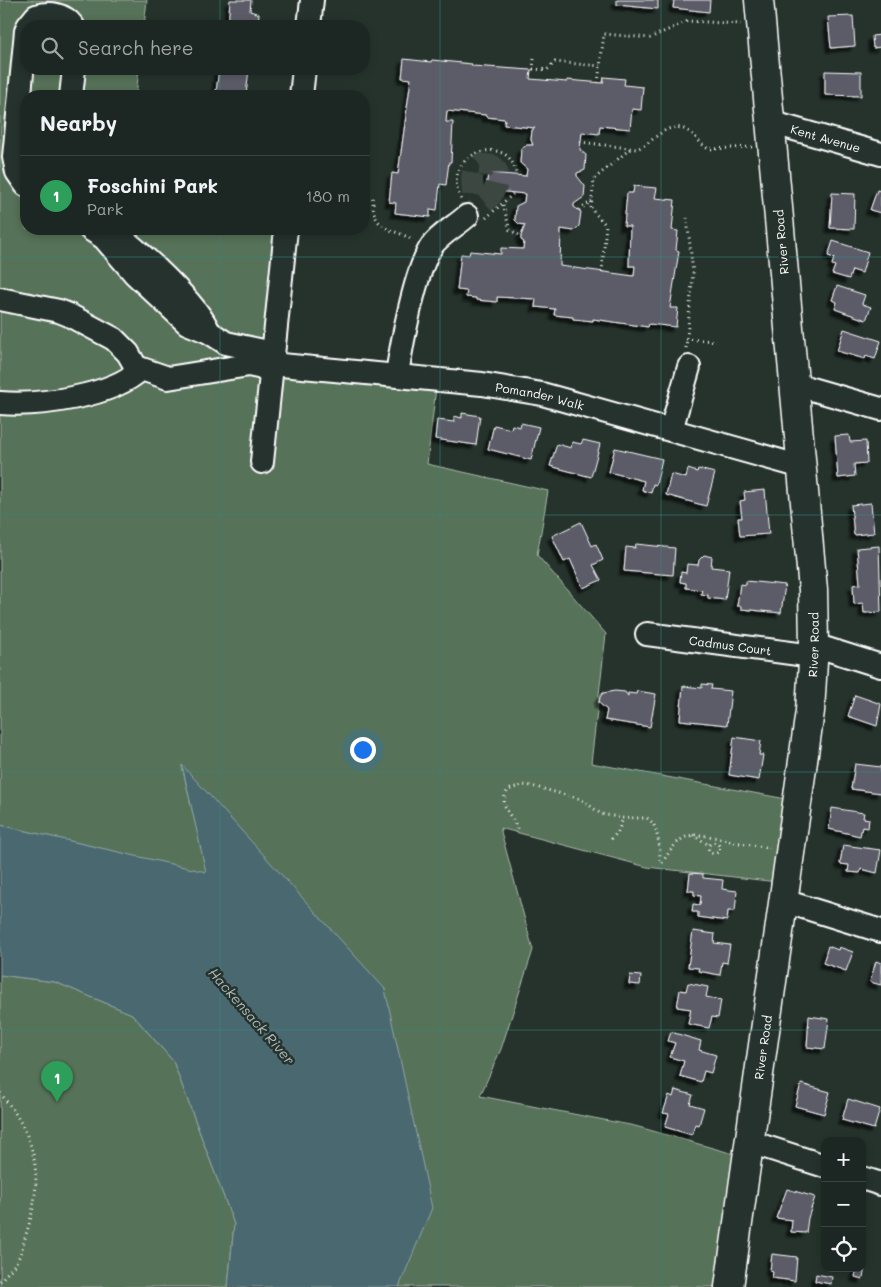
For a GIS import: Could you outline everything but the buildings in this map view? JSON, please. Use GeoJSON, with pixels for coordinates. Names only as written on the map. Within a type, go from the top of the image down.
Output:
{"type":"FeatureCollection","features":[{"type":"Feature","properties":{"kind":"main road","name":"River Road"},"geometry":{"type":"LineString","coordinates":[[729,1287],[810,712],[813,651],[813,590],[760,13]]}},
{"type":"Feature","properties":{"kind":"street"},"geometry":{"type":"LineString","coordinates":[[310,20],[312,0]]}},
{"type":"Feature","properties":{"kind":"street"},"geometry":{"type":"LineString","coordinates":[[33,20],[36,16],[46,14],[63,17],[66,20]]}},
{"type":"Feature","properties":{"kind":"street"},"geometry":{"type":"LineString","coordinates":[[20,90],[22,75]]}},
{"type":"Feature","properties":{"kind":"street"},"geometry":{"type":"LineString","coordinates":[[72,90],[73,75]]}},
{"type":"Feature","properties":{"kind":"street"},"geometry":{"type":"LineString","coordinates":[[302,90],[303,75]]}},
{"type":"Feature","properties":{"kind":"street"},"geometry":{"type":"LineString","coordinates":[[20,94],[14,157],[17,172],[20,176]]}},
{"type":"Feature","properties":{"kind":"street","name":"Kent Avenue"},"geometry":{"type":"LineString","coordinates":[[771,134],[881,154]]}},
{"type":"Feature","properties":{"kind":"street"},"geometry":{"type":"LineString","coordinates":[[397,374],[403,337],[425,259],[432,245],[469,212]]}},
{"type":"Feature","properties":{"kind":"street"},"geometry":{"type":"LineString","coordinates":[[99,235],[135,274],[149,285],[179,317],[226,343],[272,362]]}},
{"type":"Feature","properties":{"kind":"street"},"geometry":{"type":"LineString","coordinates":[[117,235],[168,281],[197,312],[205,322],[209,332]]}},
{"type":"Feature","properties":{"kind":"street"},"geometry":{"type":"LineString","coordinates":[[262,462],[285,235]]}},
{"type":"Feature","properties":{"kind":"street"},"geometry":{"type":"LineString","coordinates":[[0,299],[59,311],[69,315],[114,339],[141,370],[168,378],[272,362]]}},
{"type":"Feature","properties":{"kind":"street","name":"Pomander Walk"},"geometry":{"type":"LineString","coordinates":[[272,362],[482,384],[542,394],[802,466]]}},
{"type":"Feature","properties":{"kind":"street"},"geometry":{"type":"LineString","coordinates":[[671,430],[687,362]]}},
{"type":"Feature","properties":{"kind":"street"},"geometry":{"type":"LineString","coordinates":[[0,403],[38,404],[80,396],[116,384],[141,370]]}},
{"type":"Feature","properties":{"kind":"street"},"geometry":{"type":"LineString","coordinates":[[794,384],[881,409]]}},
{"type":"Feature","properties":{"kind":"street","name":"Cadmus Court"},"geometry":{"type":"LineString","coordinates":[[647,634],[813,651],[881,666]]}},
{"type":"Feature","properties":{"kind":"street"},"geometry":{"type":"LineString","coordinates":[[784,901],[881,931]]}},
{"type":"Feature","properties":{"kind":"street"},"geometry":{"type":"LineString","coordinates":[[750,1142],[821,1165]]}},
{"type":"Feature","properties":{"kind":"street"},"geometry":{"type":"LineString","coordinates":[[866,1179],[881,1184]]}},
{"type":"Feature","properties":{"kind":"path"},"geometry":{"type":"LineString","coordinates":[[598,83],[604,34],[650,38],[688,21],[760,13]]}},
{"type":"Feature","properties":{"kind":"path"},"geometry":{"type":"LineString","coordinates":[[534,59],[533,69],[547,70],[554,62],[600,66]]}},
{"type":"Feature","properties":{"kind":"path"},"geometry":{"type":"LineString","coordinates":[[580,142],[631,148],[643,146],[659,132],[676,128],[688,130],[703,146],[713,150],[771,134]]}},
{"type":"Feature","properties":{"kind":"path"},"geometry":{"type":"LineString","coordinates":[[602,272],[606,225],[591,209],[594,179],[631,148]]}},
{"type":"Feature","properties":{"kind":"path"},"geometry":{"type":"LineString","coordinates":[[514,193],[503,205],[469,212],[458,187],[460,168],[467,158],[478,152],[490,150],[504,154],[514,167],[516,176]]}},
{"type":"Feature","properties":{"kind":"path"},"geometry":{"type":"LineString","coordinates":[[370,196],[372,196],[374,214],[382,226],[408,236],[425,259]]}},
{"type":"Feature","properties":{"kind":"path"},"geometry":{"type":"LineString","coordinates":[[579,210],[592,201]]}},
{"type":"Feature","properties":{"kind":"path"},"geometry":{"type":"LineString","coordinates":[[503,205],[510,230],[521,236]]}},
{"type":"Feature","properties":{"kind":"path"},"geometry":{"type":"LineString","coordinates":[[687,218],[693,273],[686,339],[687,362]]}},
{"type":"Feature","properties":{"kind":"path"},"geometry":{"type":"LineString","coordinates":[[686,339],[716,341]]}},
{"type":"Feature","properties":{"kind":"path"},"geometry":{"type":"LineString","coordinates":[[517,829],[505,809],[503,801],[508,790],[522,785],[581,799],[601,814],[623,818],[644,817],[652,820],[660,848],[660,862],[662,863],[674,845],[692,835],[702,833],[790,852]]}},
{"type":"Feature","properties":{"kind":"path"},"geometry":{"type":"LineString","coordinates":[[611,839],[618,832],[623,818]]}},
{"type":"Feature","properties":{"kind":"path"},"geometry":{"type":"LineString","coordinates":[[692,835],[709,845]]}},
{"type":"Feature","properties":{"kind":"path"},"geometry":{"type":"LineString","coordinates":[[717,843],[720,838]]}},
{"type":"Feature","properties":{"kind":"path"},"geometry":{"type":"LineString","coordinates":[[709,845],[714,842],[717,843]]}},
{"type":"Feature","properties":{"kind":"path"},"geometry":{"type":"LineString","coordinates":[[709,845],[710,852],[716,853],[720,848],[717,843]]}},
{"type":"Feature","properties":{"kind":"path"},"geometry":{"type":"LineString","coordinates":[[0,1093],[22,1122],[37,1166],[37,1187],[32,1214],[19,1258],[0,1281]]}},
{"type":"Feature","properties":{"kind":"green space"},"geometry":{"type":"Polygon","coordinates":[[[0,0],[147,0],[145,20],[20,20],[20,75],[138,75],[137,90],[20,90],[20,235],[285,235],[271,364],[437,379],[427,464],[548,491],[537,555],[606,634],[591,763],[797,801],[786,883],[647,867],[500,828],[533,950],[501,1049],[480,1096],[635,1126],[748,1158],[729,1287],[399,1287],[401,1279],[182,766],[207,873],[0,825],[0,0]]]}},
{"type":"Feature","properties":{"kind":"green space"},"geometry":{"type":"Polygon","coordinates":[[[0,975],[55,982],[132,1014],[173,1061],[234,1224],[228,1287],[0,1287],[0,975]]]}},
{"type":"Feature","properties":{"kind":"water","name":"Hackensack River"},"geometry":{"type":"Polygon","coordinates":[[[182,765],[385,989],[432,1208],[399,1287],[228,1287],[234,1224],[173,1061],[132,1014],[55,982],[0,975],[0,825],[206,872],[182,765]]]}},
{"type":"Feature","properties":{"kind":"tunnel"},"geometry":{"type":"LineString","coordinates":[[480,164],[493,166],[497,171],[496,186],[489,198],[467,216],[473,197],[472,175],[480,164]]}},
{"type":"Feature","properties":{"kind":"place","name":"Foschini Park"},"geometry":{"type":"Point","coordinates":[57,1102]}}]}
